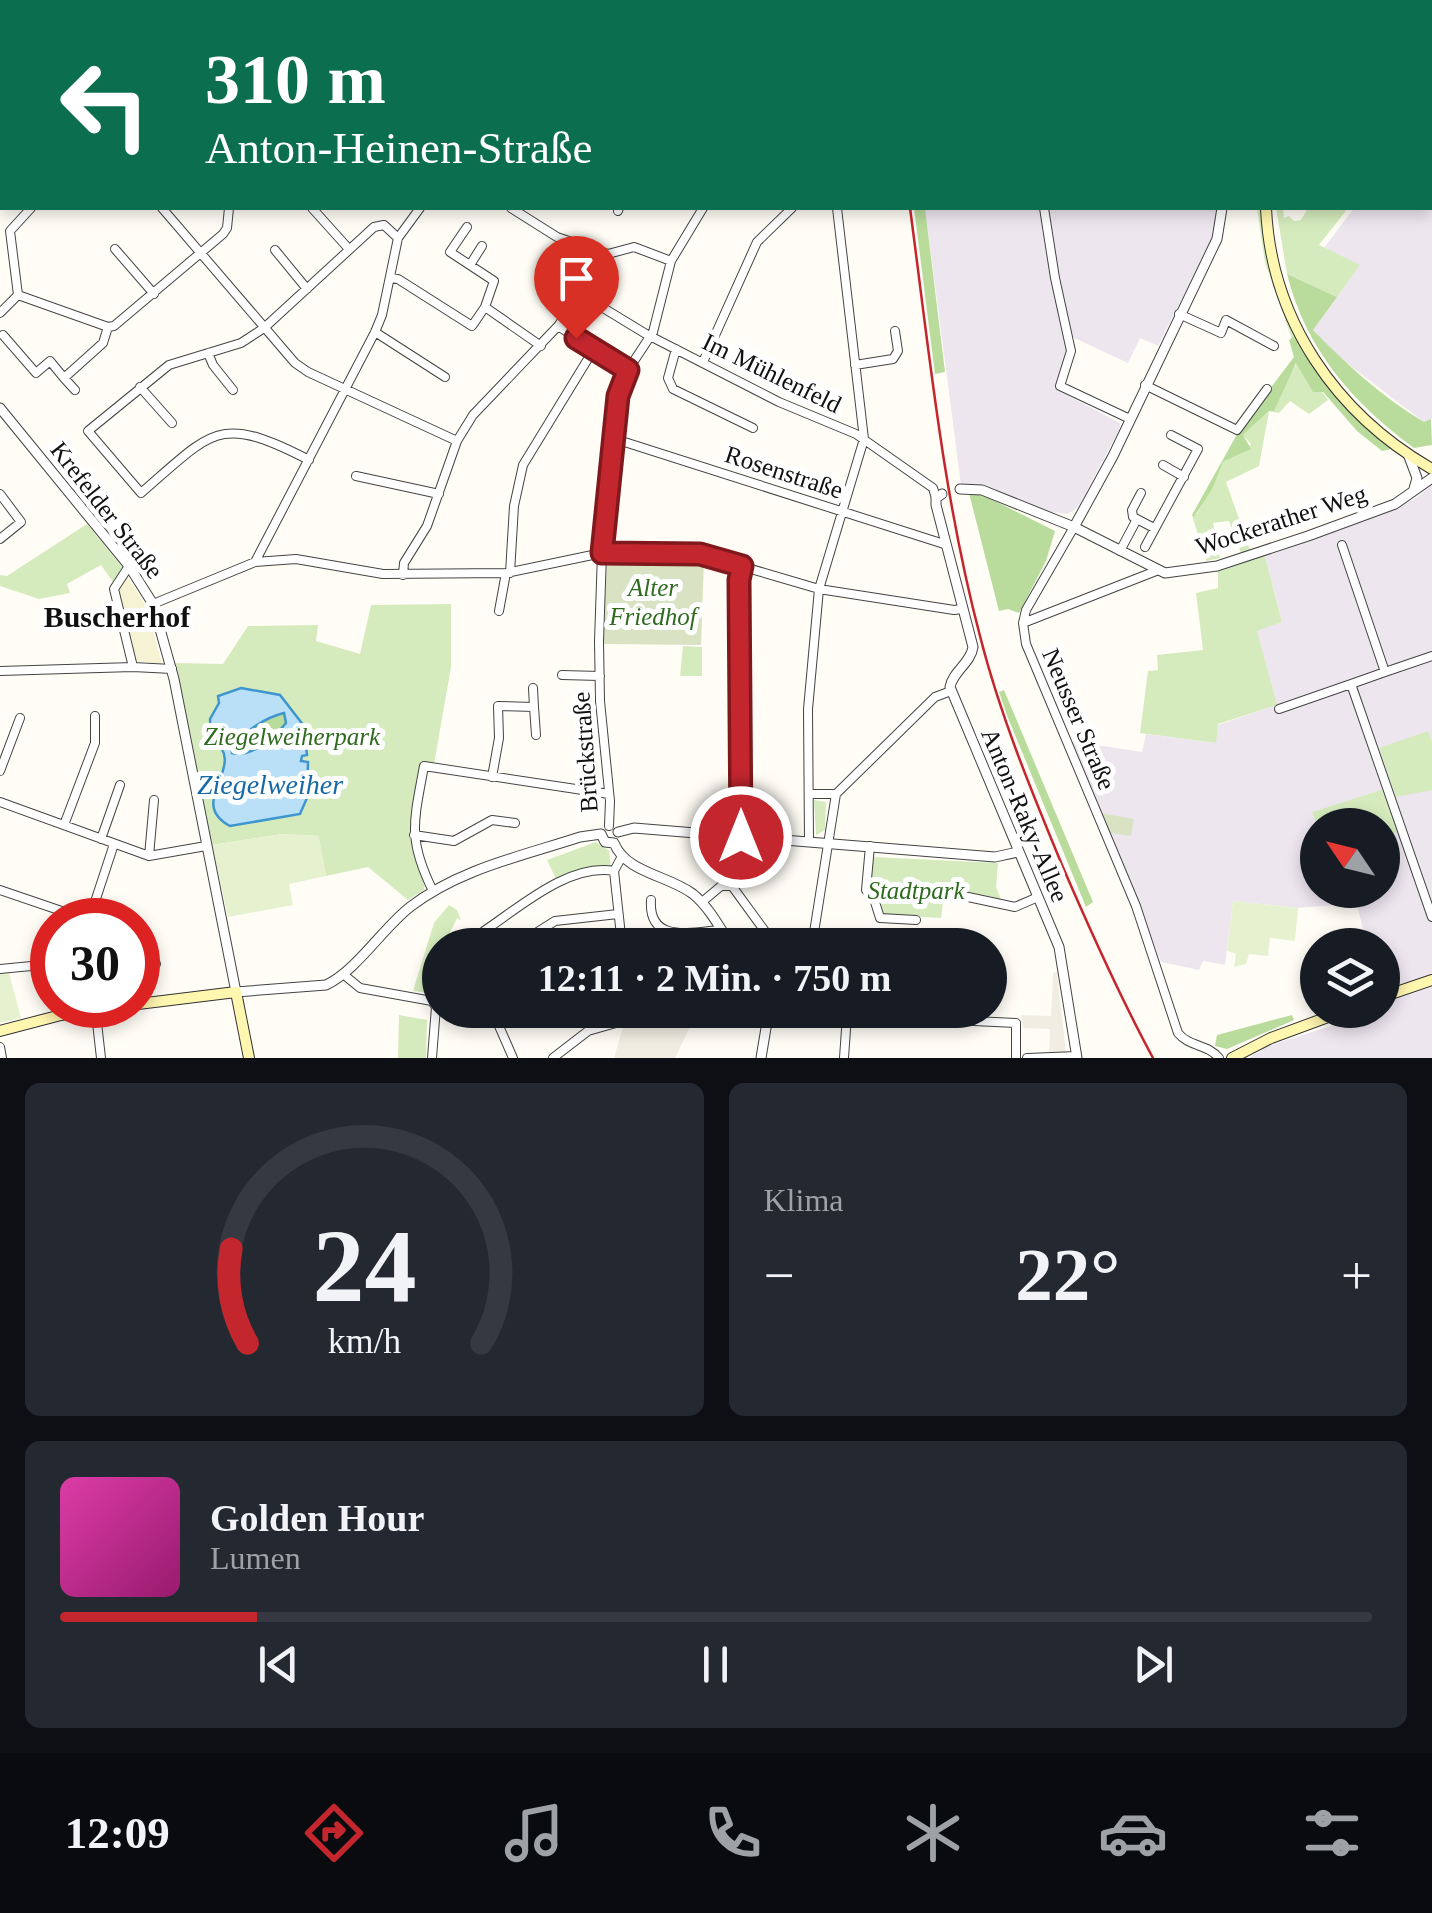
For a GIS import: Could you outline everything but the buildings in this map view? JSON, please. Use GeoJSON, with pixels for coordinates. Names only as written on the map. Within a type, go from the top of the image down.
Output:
{"type":"FeatureCollection","features":[{"type":"Feature","properties":{"kind":"main road"},"geometry":{"type":"LineString","coordinates":[[1266,210],[1268,241],[1282,292],[1310,354],[1352,408],[1432,469]]}},
{"type":"Feature","properties":{"kind":"main road"},"geometry":{"type":"LineString","coordinates":[[1400,991],[1432,980]]}},
{"type":"Feature","properties":{"kind":"main road"},"geometry":{"type":"LineString","coordinates":[[160,1001],[236,992]]}},
{"type":"Feature","properties":{"kind":"main road","name":"Krefelder Straße"},"geometry":{"type":"LineString","coordinates":[[236,992],[249,1058]]}},
{"type":"Feature","properties":{"kind":"main road"},"geometry":{"type":"LineString","coordinates":[[0,1031],[30,1023]]}},
{"type":"Feature","properties":{"kind":"main road"},"geometry":{"type":"LineString","coordinates":[[1232,1058],[1300,1028]]}},
{"type":"Feature","properties":{"kind":"street"},"geometry":{"type":"LineString","coordinates":[[18,295],[10,231],[29,210]]}},
{"type":"Feature","properties":{"kind":"street"},"geometry":{"type":"LineString","coordinates":[[164,210],[295,363],[457,441]]}},
{"type":"Feature","properties":{"kind":"street"},"geometry":{"type":"LineString","coordinates":[[18,295],[108,326],[122,321],[228,228],[229,210]]}},
{"type":"Feature","properties":{"kind":"street"},"geometry":{"type":"LineString","coordinates":[[314,210],[348,248]]}},
{"type":"Feature","properties":{"kind":"street"},"geometry":{"type":"LineString","coordinates":[[256,562],[375,332],[398,238],[419,210]]}},
{"type":"Feature","properties":{"kind":"street"},"geometry":{"type":"LineString","coordinates":[[514,210],[556,237],[608,254],[634,246],[671,261]]}},
{"type":"Feature","properties":{"kind":"street","name":"Brückstraße"},"geometry":{"type":"LineString","coordinates":[[621,858],[610,831],[600,676],[602,553],[612,438],[618,396],[628,370],[651,336],[671,261],[702,210]]}},
{"type":"Feature","properties":{"kind":"street"},"geometry":{"type":"LineString","coordinates":[[702,362],[757,242],[790,210]]}},
{"type":"Feature","properties":{"kind":"street"},"geometry":{"type":"LineString","coordinates":[[809,841],[808,709],[819,589],[864,439],[837,210]]}},
{"type":"Feature","properties":{"kind":"street"},"geometry":{"type":"LineString","coordinates":[[1044,210],[1071,351],[1060,386],[1130,419]]}},
{"type":"Feature","properties":{"kind":"street","name":"Neusser Straße"},"geometry":{"type":"LineString","coordinates":[[1220,1058],[1178,1033],[1136,906],[1036,671],[1023,623],[1026,610],[1130,419],[1217,239],[1222,210]]}},
{"type":"Feature","properties":{"kind":"street"},"geometry":{"type":"LineString","coordinates":[[309,460],[254,435],[220,433],[142,493],[88,430],[169,365],[241,343],[264,328],[374,226],[384,225],[398,238]]}},
{"type":"Feature","properties":{"kind":"street"},"geometry":{"type":"LineString","coordinates":[[0,227],[10,231]]}},
{"type":"Feature","properties":{"kind":"street"},"geometry":{"type":"LineString","coordinates":[[390,278],[398,279],[472,326],[485,308],[494,282],[450,252],[467,227]]}},
{"type":"Feature","properties":{"kind":"street"},"geometry":{"type":"LineString","coordinates":[[470,265],[482,246]]}},
{"type":"Feature","properties":{"kind":"street"},"geometry":{"type":"LineString","coordinates":[[115,249],[154,294]]}},
{"type":"Feature","properties":{"kind":"street"},"geometry":{"type":"LineString","coordinates":[[275,250],[307,289]]}},
{"type":"Feature","properties":{"kind":"street"},"geometry":{"type":"LineString","coordinates":[[403,575],[404,564],[427,526],[457,441],[482,402],[558,326],[608,254]]}},
{"type":"Feature","properties":{"kind":"street"},"geometry":{"type":"LineString","coordinates":[[0,313],[18,295]]}},
{"type":"Feature","properties":{"kind":"street","name":"Im Mühlenfeld"},"geometry":{"type":"LineString","coordinates":[[582,295],[651,336],[779,402],[864,439],[939,496]]}},
{"type":"Feature","properties":{"kind":"street"},"geometry":{"type":"LineString","coordinates":[[485,308],[541,346]]}},
{"type":"Feature","properties":{"kind":"street"},"geometry":{"type":"LineString","coordinates":[[1179,314],[1221,332],[1226,320],[1274,346]]}},
{"type":"Feature","properties":{"kind":"street"},"geometry":{"type":"LineString","coordinates":[[64,378],[103,343],[108,326]]}},
{"type":"Feature","properties":{"kind":"street"},"geometry":{"type":"LineString","coordinates":[[558,326],[628,370]]}},
{"type":"Feature","properties":{"kind":"street"},"geometry":{"type":"LineString","coordinates":[[855,365],[893,359],[898,351],[896,331]]}},
{"type":"Feature","properties":{"kind":"street"},"geometry":{"type":"LineString","coordinates":[[375,332],[444,377]]}},
{"type":"Feature","properties":{"kind":"street"},"geometry":{"type":"LineString","coordinates":[[3,335],[36,373],[50,361],[75,390]]}},
{"type":"Feature","properties":{"kind":"street"},"geometry":{"type":"LineString","coordinates":[[499,611],[523,465],[594,349]]}},
{"type":"Feature","properties":{"kind":"street"},"geometry":{"type":"LineString","coordinates":[[676,349],[668,378],[674,389],[753,428]]}},
{"type":"Feature","properties":{"kind":"street"},"geometry":{"type":"LineString","coordinates":[[208,352],[232,390]]}},
{"type":"Feature","properties":{"kind":"street"},"geometry":{"type":"LineString","coordinates":[[1145,385],[1238,430],[1268,389]]}},
{"type":"Feature","properties":{"kind":"street"},"geometry":{"type":"LineString","coordinates":[[140,386],[172,424]]}},
{"type":"Feature","properties":{"kind":"street","name":"Krefelder Straße"},"geometry":{"type":"LineString","coordinates":[[0,408],[129,566],[153,604],[172,669],[236,992]]}},
{"type":"Feature","properties":{"kind":"street"},"geometry":{"type":"LineString","coordinates":[[1145,547],[1198,449],[1170,435]]}},
{"type":"Feature","properties":{"kind":"street","name":"Rosenstraße"},"geometry":{"type":"LineString","coordinates":[[612,438],[944,544]]}},
{"type":"Feature","properties":{"kind":"street"},"geometry":{"type":"LineString","coordinates":[[1408,454],[1417,478],[1411,494]]}},
{"type":"Feature","properties":{"kind":"street"},"geometry":{"type":"LineString","coordinates":[[1163,465],[1184,477]]}},
{"type":"Feature","properties":{"kind":"street"},"geometry":{"type":"LineString","coordinates":[[356,476],[439,494]]}},
{"type":"Feature","properties":{"kind":"street","name":"Wockerather Weg"},"geometry":{"type":"LineString","coordinates":[[1023,623],[1147,577],[1156,570],[1172,573],[1216,566],[1268,550],[1396,504],[1432,478]]}},
{"type":"Feature","properties":{"kind":"street"},"geometry":{"type":"LineString","coordinates":[[960,489],[982,490],[1074,526],[1156,570]]}},
{"type":"Feature","properties":{"kind":"street"},"geometry":{"type":"LineString","coordinates":[[1140,493],[1132,510],[1137,519],[1154,528]]}},
{"type":"Feature","properties":{"kind":"street"},"geometry":{"type":"LineString","coordinates":[[0,494],[22,522],[0,539]]}},
{"type":"Feature","properties":{"kind":"street"},"geometry":{"type":"LineString","coordinates":[[815,928],[836,794],[935,697],[951,690],[952,679],[973,652],[944,544],[939,496]]}},
{"type":"Feature","properties":{"kind":"street"},"geometry":{"type":"LineString","coordinates":[[1120,551],[1137,519]]}},
{"type":"Feature","properties":{"kind":"street"},"geometry":{"type":"LineString","coordinates":[[1342,545],[1385,672]]}},
{"type":"Feature","properties":{"kind":"street"},"geometry":{"type":"LineString","coordinates":[[153,604],[256,562],[296,558],[403,575],[508,573],[602,553],[700,554],[819,589],[962,609]]}},
{"type":"Feature","properties":{"kind":"street"},"geometry":{"type":"LineString","coordinates":[[129,566],[114,589],[133,667]]}},
{"type":"Feature","properties":{"kind":"street"},"geometry":{"type":"LineString","coordinates":[[741,837],[742,566]]}},
{"type":"Feature","properties":{"kind":"street"},"geometry":{"type":"LineString","coordinates":[[1279,710],[1432,656]]}},
{"type":"Feature","properties":{"kind":"street"},"geometry":{"type":"LineString","coordinates":[[0,671],[172,669]]}},
{"type":"Feature","properties":{"kind":"street","name":"Brückstraße"},"geometry":{"type":"LineString","coordinates":[[562,676],[600,676]]}},
{"type":"Feature","properties":{"kind":"street"},"geometry":{"type":"LineString","coordinates":[[1352,684],[1432,917]]}},
{"type":"Feature","properties":{"kind":"street"},"geometry":{"type":"LineString","coordinates":[[534,688],[536,735]]}},
{"type":"Feature","properties":{"kind":"street","name":"Anton-Raky-Allee"},"geometry":{"type":"LineString","coordinates":[[951,690],[1061,956],[1077,1057]]}},
{"type":"Feature","properties":{"kind":"street"},"geometry":{"type":"LineString","coordinates":[[492,777],[498,706],[534,707]]}},
{"type":"Feature","properties":{"kind":"street"},"geometry":{"type":"LineString","coordinates":[[64,825],[95,743],[95,716]]}},
{"type":"Feature","properties":{"kind":"street"},"geometry":{"type":"LineString","coordinates":[[0,771],[20,718]]}},
{"type":"Feature","properties":{"kind":"street"},"geometry":{"type":"LineString","coordinates":[[433,891],[416,855],[414,834],[424,766],[609,794]]}},
{"type":"Feature","properties":{"kind":"street"},"geometry":{"type":"LineString","coordinates":[[102,839],[120,786]]}},
{"type":"Feature","properties":{"kind":"street"},"geometry":{"type":"LineString","coordinates":[[810,794],[836,794]]}},
{"type":"Feature","properties":{"kind":"street"},"geometry":{"type":"LineString","coordinates":[[148,856],[154,800]]}},
{"type":"Feature","properties":{"kind":"street"},"geometry":{"type":"LineString","coordinates":[[0,802],[148,856],[206,846]]}},
{"type":"Feature","properties":{"kind":"street"},"geometry":{"type":"LineString","coordinates":[[414,834],[454,841],[492,820],[514,822]]}},
{"type":"Feature","properties":{"kind":"street"},"geometry":{"type":"LineString","coordinates":[[236,992],[320,986],[343,974],[394,921],[433,891],[478,870],[610,831],[634,828],[995,856],[1018,852]]}},
{"type":"Feature","properties":{"kind":"street"},"geometry":{"type":"LineString","coordinates":[[96,898],[114,844]]}},
{"type":"Feature","properties":{"kind":"street"},"geometry":{"type":"LineString","coordinates":[[870,846],[866,890],[880,918],[916,920]]}},
{"type":"Feature","properties":{"kind":"street"},"geometry":{"type":"LineString","coordinates":[[620,928],[614,870],[621,858],[664,877],[702,902],[721,928]]}},
{"type":"Feature","properties":{"kind":"street"},"geometry":{"type":"LineString","coordinates":[[487,928],[571,877],[589,871],[614,870]]}},
{"type":"Feature","properties":{"kind":"street"},"geometry":{"type":"LineString","coordinates":[[702,902],[721,886],[732,886],[763,928]]}},
{"type":"Feature","properties":{"kind":"street"},"geometry":{"type":"LineString","coordinates":[[0,890],[30,900]]}},
{"type":"Feature","properties":{"kind":"street"},"geometry":{"type":"LineString","coordinates":[[954,894],[1015,906],[1038,898]]}},
{"type":"Feature","properties":{"kind":"street"},"geometry":{"type":"LineString","coordinates":[[652,900],[651,909],[661,928]]}},
{"type":"Feature","properties":{"kind":"street"},"geometry":{"type":"LineString","coordinates":[[543,928],[554,921],[618,914]]}},
{"type":"Feature","properties":{"kind":"street"},"geometry":{"type":"LineString","coordinates":[[0,969],[30,966]]}},
{"type":"Feature","properties":{"kind":"street"},"geometry":{"type":"LineString","coordinates":[[343,974],[360,988],[422,998]]}},
{"type":"Feature","properties":{"kind":"street"},"geometry":{"type":"LineString","coordinates":[[1007,1023],[1016,1023],[1016,1058]]}},
{"type":"Feature","properties":{"kind":"street"},"geometry":{"type":"LineString","coordinates":[[97,1028],[101,1058]]}},
{"type":"Feature","properties":{"kind":"street"},"geometry":{"type":"LineString","coordinates":[[432,1058],[434,1028]]}},
{"type":"Feature","properties":{"kind":"street"},"geometry":{"type":"LineString","coordinates":[[500,1028],[513,1058]]}},
{"type":"Feature","properties":{"kind":"street"},"geometry":{"type":"LineString","coordinates":[[553,1058],[595,1028]]}},
{"type":"Feature","properties":{"kind":"street"},"geometry":{"type":"LineString","coordinates":[[761,1058],[766,1028]]}},
{"type":"Feature","properties":{"kind":"street"},"geometry":{"type":"LineString","coordinates":[[844,1058],[846,1028]]}},
{"type":"Feature","properties":{"kind":"street"},"geometry":{"type":"LineString","coordinates":[[0,1048],[2,1058]]}},
{"type":"Feature","properties":{"kind":"street"},"geometry":{"type":"LineString","coordinates":[[1027,1058],[1077,1057]]}},
{"type":"Feature","properties":{"kind":"shaded area"},"geometry":{"type":"Polygon","coordinates":[[[925,210],[1219,210],[1213,237],[1158,346],[1140,338],[1128,363],[1068,335],[1068,356],[1054,388],[1120,423],[1079,506],[1067,514],[1051,512],[982,485],[961,485],[925,210]]]}},
{"type":"Feature","properties":{"kind":"shaded area"},"geometry":{"type":"Polygon","coordinates":[[[1352,210],[1432,210],[1432,419],[1424,422],[1340,358],[1313,330],[1359,266],[1324,248],[1352,210]]]}},
{"type":"Feature","properties":{"kind":"shaded area"},"geometry":{"type":"Polygon","coordinates":[[[1432,485],[1432,1058],[1249,1058],[1268,1046],[1325,1028],[1400,1028],[1400,928],[1363,928],[1358,908],[1400,908],[1400,832],[1405,830],[1391,787],[1325,808],[1300,808],[1300,908],[1233,901],[1225,965],[1203,961],[1199,970],[1161,962],[1071,741],[1142,752],[1146,734],[1215,743],[1218,725],[1276,705],[1256,630],[1282,621],[1265,556],[1413,500],[1432,485]]]}},
{"type":"Feature","properties":{"kind":"shaded area"},"geometry":{"type":"Polygon","coordinates":[[[125,573],[145,604],[162,664],[136,661],[116,590],[125,573]]]}},
{"type":"Feature","properties":{"kind":"shaded area"},"geometry":{"type":"Polygon","coordinates":[[[1057,972],[1066,1053],[1049,1053],[1050,1029],[1023,1028],[1021,1015],[1051,1016],[1053,973],[1057,972]]]}},
{"type":"Feature","properties":{"kind":"shaded area"},"geometry":{"type":"Polygon","coordinates":[[[623,1028],[689,1028],[675,1058],[614,1058],[623,1028]]]}},
{"type":"Feature","properties":{"kind":"green space"},"geometry":{"type":"Polygon","coordinates":[[[914,210],[925,210],[945,372],[935,374],[914,210]]]}},
{"type":"Feature","properties":{"kind":"green space"},"geometry":{"type":"Polygon","coordinates":[[[1257,210],[1261,210],[1266,247],[1296,335],[1292,339],[1265,263],[1257,210]]]}},
{"type":"Feature","properties":{"kind":"green space"},"geometry":{"type":"Polygon","coordinates":[[[1276,210],[1283,210],[1284,218],[1289,216],[1294,221],[1301,220],[1307,210],[1346,210],[1319,245],[1360,265],[1337,297],[1287,274],[1276,210]]]}},
{"type":"Feature","properties":{"kind":"green space"},"geometry":{"type":"Polygon","coordinates":[[[561,244],[600,257],[587,282],[554,264],[561,244]]]}},
{"type":"Feature","properties":{"kind":"green space"},"geometry":{"type":"Polygon","coordinates":[[[1287,274],[1337,297],[1313,330],[1394,402],[1424,422],[1431,419],[1432,445],[1414,448],[1371,413],[1335,373],[1306,327],[1287,274]]]}},
{"type":"Feature","properties":{"kind":"green space"},"geometry":{"type":"Polygon","coordinates":[[[1296,335],[1338,397],[1391,449],[1382,451],[1357,431],[1323,392],[1313,392],[1296,363],[1274,411],[1269,411],[1243,435],[1251,449],[1223,462],[1194,517],[1241,427],[1294,357],[1289,340],[1296,335]]]}},
{"type":"Feature","properties":{"kind":"green space"},"geometry":{"type":"Polygon","coordinates":[[[1297,363],[1313,391],[1322,392],[1328,400],[1309,414],[1290,401],[1279,413],[1269,411],[1297,363]]]}},
{"type":"Feature","properties":{"kind":"green space"},"geometry":{"type":"Polygon","coordinates":[[[1269,411],[1259,466],[1226,482],[1250,550],[1241,553],[1229,521],[1213,523],[1220,558],[1206,561],[1192,515],[1197,514],[1223,462],[1245,452],[1251,444],[1243,435],[1269,411]]]}},
{"type":"Feature","properties":{"kind":"green space"},"geometry":{"type":"Polygon","coordinates":[[[969,493],[985,496],[1055,531],[1046,561],[1019,613],[999,611],[969,493]]]}},
{"type":"Feature","properties":{"kind":"green space"},"geometry":{"type":"Polygon","coordinates":[[[87,524],[122,567],[113,582],[101,565],[67,584],[70,593],[39,599],[0,586],[0,575],[7,576],[87,524]]]}},
{"type":"Feature","properties":{"kind":"green space"},"geometry":{"type":"Polygon","coordinates":[[[1265,556],[1282,622],[1257,631],[1277,705],[1218,724],[1216,743],[1140,733],[1148,671],[1158,670],[1157,655],[1203,650],[1196,593],[1218,588],[1218,569],[1265,556]]]}},
{"type":"Feature","properties":{"kind":"green space","name":"Alter Friedhof"},"geometry":{"type":"Polygon","coordinates":[[[607,557],[704,561],[701,645],[603,644],[607,557]]]}},
{"type":"Feature","properties":{"kind":"green space","name":"Ziegelweiherpark"},"geometry":{"type":"Polygon","coordinates":[[[451,604],[451,667],[434,764],[421,763],[412,819],[411,841],[424,890],[408,900],[368,867],[326,876],[318,836],[282,834],[212,845],[174,663],[223,664],[248,626],[318,625],[316,641],[360,654],[371,605],[451,604]]]}},
{"type":"Feature","properties":{"kind":"green space"},"geometry":{"type":"Polygon","coordinates":[[[683,646],[702,647],[702,676],[680,676],[683,646]]]}},
{"type":"Feature","properties":{"kind":"green space"},"geometry":{"type":"Polygon","coordinates":[[[1004,690],[1093,902],[1086,907],[1008,718],[999,692],[1004,690]]]}},
{"type":"Feature","properties":{"kind":"green space"},"geometry":{"type":"Polygon","coordinates":[[[284,713],[286,723],[268,740],[247,753],[232,753],[232,745],[244,735],[284,713]]]}},
{"type":"Feature","properties":{"kind":"green space"},"geometry":{"type":"Polygon","coordinates":[[[1428,731],[1432,742],[1432,790],[1396,797],[1379,748],[1428,731]]]}},
{"type":"Feature","properties":{"kind":"green space"},"geometry":{"type":"Polygon","coordinates":[[[1384,789],[1391,808],[1325,808],[1384,789]]]}},
{"type":"Feature","properties":{"kind":"green space"},"geometry":{"type":"Polygon","coordinates":[[[814,800],[826,802],[825,830],[816,835],[814,800]]]}},
{"type":"Feature","properties":{"kind":"green space"},"geometry":{"type":"Polygon","coordinates":[[[1100,813],[1134,819],[1131,836],[1110,833],[1100,813]]]}},
{"type":"Feature","properties":{"kind":"green space"},"geometry":{"type":"Polygon","coordinates":[[[282,834],[319,836],[326,876],[289,884],[293,905],[228,917],[212,845],[282,834]]]}},
{"type":"Feature","properties":{"kind":"green space"},"geometry":{"type":"Polygon","coordinates":[[[596,842],[609,851],[611,866],[590,868],[532,894],[556,879],[547,860],[596,842]]]}},
{"type":"Feature","properties":{"kind":"green space","name":"Stadtpark"},"geometry":{"type":"Polygon","coordinates":[[[872,857],[998,863],[996,887],[1002,902],[944,894],[941,918],[885,915],[881,911],[882,889],[869,889],[872,857]]]}},
{"type":"Feature","properties":{"kind":"green space"},"geometry":{"type":"Polygon","coordinates":[[[1233,901],[1298,908],[1295,941],[1270,938],[1268,956],[1249,954],[1246,964],[1234,967],[1236,954],[1227,951],[1233,901]]]}},
{"type":"Feature","properties":{"kind":"green space"},"geometry":{"type":"Polygon","coordinates":[[[449,905],[457,910],[461,920],[457,918],[452,928],[432,928],[449,905]]]}},
{"type":"Feature","properties":{"kind":"green space"},"geometry":{"type":"Polygon","coordinates":[[[422,962],[422,992],[413,991],[422,962]]]}},
{"type":"Feature","properties":{"kind":"green space"},"geometry":{"type":"Polygon","coordinates":[[[9,973],[21,1018],[0,1023],[0,974],[9,973]]]}},
{"type":"Feature","properties":{"kind":"green space"},"geometry":{"type":"Polygon","coordinates":[[[399,1015],[422,1019],[422,1028],[427,1028],[426,1058],[398,1058],[399,1015]]]}},
{"type":"Feature","properties":{"kind":"green space"},"geometry":{"type":"Polygon","coordinates":[[[1292,1015],[1294,1020],[1227,1049],[1215,1046],[1217,1035],[1292,1015]]]}},
{"type":"Feature","properties":{"kind":"water","name":"Ziegelweiher"},"geometry":{"type":"Polygon","coordinates":[[[241,688],[280,695],[304,726],[307,755],[301,761],[308,762],[307,798],[300,814],[230,826],[218,816],[213,806],[225,760],[222,749],[211,738],[210,719],[219,703],[218,696],[241,688]],[[284,713],[263,722],[232,745],[232,753],[254,750],[286,723],[284,713]]]}},
{"type":"Feature","properties":{"kind":"railway"},"geometry":{"type":"LineString","coordinates":[[910,210],[956,530],[988,665],[1062,865],[1153,1058]]}},
{"type":"Feature","properties":{"kind":"district","name":"Buscherhof"},"geometry":{"type":"Point","coordinates":[117,616]}},
{"type":"Feature","properties":{"kind":"route"},"geometry":{"type":"LineString","coordinates":[[576,338],[628,370],[618,396],[612,438],[602,553],[700,554],[742,566],[741,837]]}}]}
